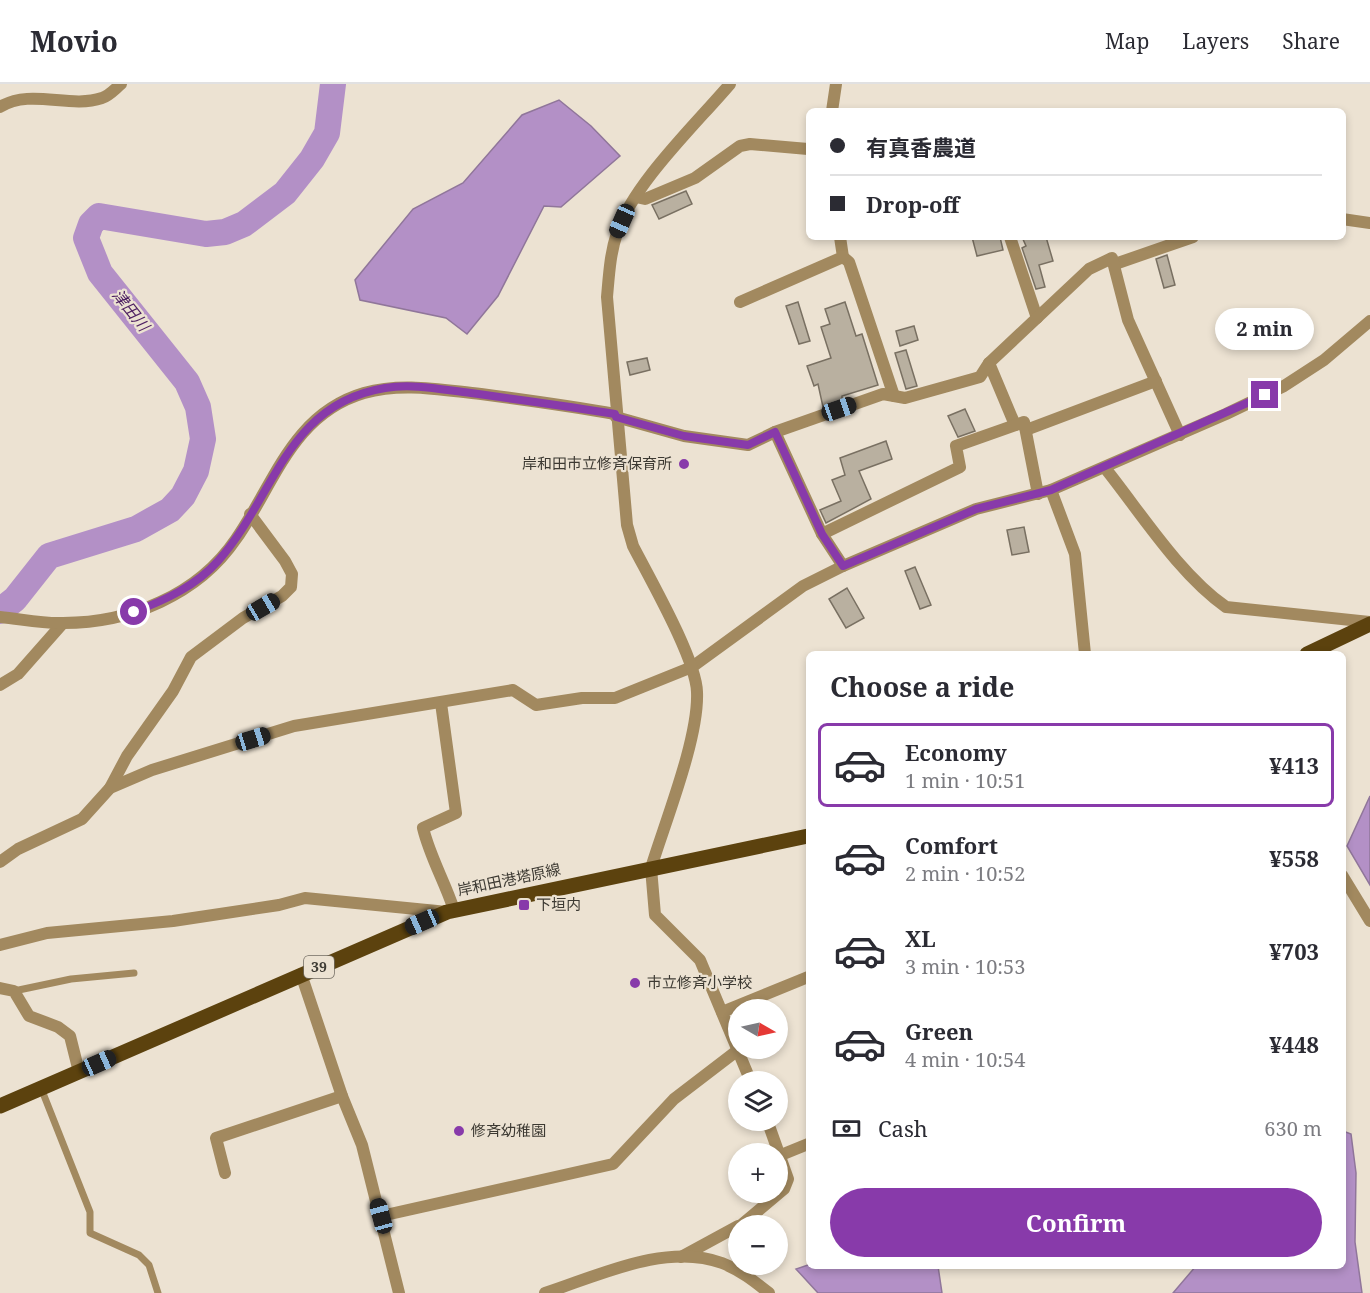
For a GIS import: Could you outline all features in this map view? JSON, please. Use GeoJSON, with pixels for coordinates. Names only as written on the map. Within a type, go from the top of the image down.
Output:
{"type":"FeatureCollection","features":[{"type":"Feature","properties":{"kind":"main road"},"geometry":{"type":"LineString","coordinates":[[1313,651],[1370,623]]}},
{"type":"Feature","properties":{"kind":"main road","name":"岸和田港塔原線"},"geometry":{"type":"LineString","coordinates":[[0,1106],[450,911],[806,836]]}},
{"type":"Feature","properties":{"kind":"street"},"geometry":{"type":"LineString","coordinates":[[0,107],[24,98],[89,100],[104,98],[121,84]]}},
{"type":"Feature","properties":{"kind":"street"},"geometry":{"type":"LineString","coordinates":[[728,1026],[700,960],[655,915],[651,868],[695,722],[697,691],[692,666],[633,546],[627,525],[615,416],[607,297],[610,264],[617,233],[636,197],[730,84]]}},
{"type":"Feature","properties":{"kind":"street"},"geometry":{"type":"LineString","coordinates":[[832,108],[836,84]]}},
{"type":"Feature","properties":{"kind":"street"},"geometry":{"type":"LineString","coordinates":[[636,197],[645,199],[694,178],[740,146],[750,144],[806,149]]}},
{"type":"Feature","properties":{"kind":"street"},"geometry":{"type":"LineString","coordinates":[[1346,220],[1370,223]]}},
{"type":"Feature","properties":{"kind":"street"},"geometry":{"type":"LineString","coordinates":[[840,240],[843,257],[849,262],[894,396]]}},
{"type":"Feature","properties":{"kind":"street"},"geometry":{"type":"LineString","coordinates":[[1011,240],[1037,318]]}},
{"type":"Feature","properties":{"kind":"street"},"geometry":{"type":"LineString","coordinates":[[1115,264],[1184,240]]}},
{"type":"Feature","properties":{"kind":"street"},"geometry":{"type":"LineString","coordinates":[[740,302],[843,257]]}},
{"type":"Feature","properties":{"kind":"street"},"geometry":{"type":"LineString","coordinates":[[0,617],[63,624],[108,619],[134,612],[187,588],[217,563],[236,539],[279,463],[307,426],[334,407],[361,394],[387,388],[419,387],[558,404],[615,416],[684,436],[748,445],[775,432],[883,394],[904,398],[980,377],[989,363],[1089,268],[1112,258],[1128,320],[1180,435]]}},
{"type":"Feature","properties":{"kind":"street"},"geometry":{"type":"LineString","coordinates":[[110,788],[152,770],[294,726],[334,717],[387,713],[513,690],[536,705],[582,698],[615,698],[692,666],[802,586],[843,566],[976,509],[1051,490],[1106,468],[1284,386],[1324,360],[1370,321]]}},
{"type":"Feature","properties":{"kind":"street"},"geometry":{"type":"LineString","coordinates":[[989,363],[1021,427],[1038,494]]}},
{"type":"Feature","properties":{"kind":"street"},"geometry":{"type":"LineString","coordinates":[[822,534],[960,467],[956,446],[1021,427],[1156,381]]}},
{"type":"Feature","properties":{"kind":"street"},"geometry":{"type":"LineString","coordinates":[[775,432],[822,534],[843,566]]}},
{"type":"Feature","properties":{"kind":"street"},"geometry":{"type":"LineString","coordinates":[[1106,468],[1162,540],[1211,596],[1226,607],[1370,623]]}},
{"type":"Feature","properties":{"kind":"street"},"geometry":{"type":"LineString","coordinates":[[1051,490],[1075,554],[1085,651]]}},
{"type":"Feature","properties":{"kind":"street"},"geometry":{"type":"LineString","coordinates":[[0,862],[18,849],[81,819],[110,788],[127,756],[173,691],[191,657],[243,618],[282,596],[291,587],[292,574],[285,561],[250,514]]}},
{"type":"Feature","properties":{"kind":"street"},"geometry":{"type":"LineString","coordinates":[[0,685],[18,674],[63,624]]}},
{"type":"Feature","properties":{"kind":"street"},"geometry":{"type":"LineString","coordinates":[[0,945],[47,933],[173,921],[279,905],[305,898],[450,911],[443,877],[429,852],[423,828],[456,813],[441,703]]}},
{"type":"Feature","properties":{"kind":"street"},"geometry":{"type":"LineString","coordinates":[[1346,882],[1370,921]]}},
{"type":"Feature","properties":{"kind":"street"},"geometry":{"type":"LineString","coordinates":[[302,974],[342,1096],[362,1145],[399,1293]]}},
{"type":"Feature","properties":{"kind":"street"},"geometry":{"type":"LineString","coordinates":[[722,1012],[806,978]]}},
{"type":"Feature","properties":{"kind":"street"},"geometry":{"type":"LineString","coordinates":[[0,988],[14,991],[29,1016],[58,1027],[70,1036],[79,1072]]}},
{"type":"Feature","properties":{"kind":"street"},"geometry":{"type":"LineString","coordinates":[[381,1216],[613,1164],[674,1100],[728,1058]]}},
{"type":"Feature","properties":{"kind":"street"},"geometry":{"type":"LineString","coordinates":[[225,1173],[216,1138],[342,1096]]}},
{"type":"Feature","properties":{"kind":"street"},"geometry":{"type":"LineString","coordinates":[[788,1152],[806,1145]]}},
{"type":"Feature","properties":{"kind":"street"},"geometry":{"type":"LineString","coordinates":[[752,1215],[767,1203]]}},
{"type":"Feature","properties":{"kind":"street"},"geometry":{"type":"LineString","coordinates":[[679,1258],[728,1232]]}},
{"type":"Feature","properties":{"kind":"street"},"geometry":{"type":"LineString","coordinates":[[545,1293],[628,1266],[679,1258],[721,1262],[746,1275],[769,1293]]}},
{"type":"Feature","properties":{"kind":"lane"},"geometry":{"type":"LineString","coordinates":[[14,991],[71,979],[134,973]]}},
{"type":"Feature","properties":{"kind":"lane"},"geometry":{"type":"LineString","coordinates":[[41,1088],[90,1212],[90,1233],[139,1255],[149,1265],[158,1293]]}},
{"type":"Feature","properties":{"kind":"shaded area"},"geometry":{"type":"Polygon","coordinates":[[[559,100],[591,126],[620,156],[561,207],[544,206],[498,296],[467,334],[446,318],[360,300],[355,280],[413,209],[463,183],[522,115],[559,100]]]}},
{"type":"Feature","properties":{"kind":"shaded area"},"geometry":{"type":"Polygon","coordinates":[[[1370,796],[1370,885],[1347,846],[1370,796]]]}},
{"type":"Feature","properties":{"kind":"shaded area"},"geometry":{"type":"Polygon","coordinates":[[[1346,1132],[1351,1134],[1356,1173],[1355,1242],[1362,1293],[1173,1293],[1193,1269],[1346,1269],[1346,1132]]]}},
{"type":"Feature","properties":{"kind":"shaded area"},"geometry":{"type":"Polygon","coordinates":[[[806,1266],[806,1269],[938,1269],[942,1293],[818,1293],[796,1269],[806,1266]]]}},
{"type":"Feature","properties":{"kind":"building"},"geometry":{"type":"Polygon","coordinates":[[[686,191],[692,204],[659,219],[652,205],[686,191]]]}},
{"type":"Feature","properties":{"kind":"building"},"geometry":{"type":"Polygon","coordinates":[[[973,240],[1001,240],[1003,250],[977,256],[973,240]]]}},
{"type":"Feature","properties":{"kind":"building"},"geometry":{"type":"Polygon","coordinates":[[[1023,240],[1047,240],[1053,261],[1039,265],[1045,287],[1036,289],[1022,248],[1026,246],[1023,240]]]}},
{"type":"Feature","properties":{"kind":"building"},"geometry":{"type":"Polygon","coordinates":[[[1167,255],[1175,285],[1164,288],[1156,259],[1167,255]]]}},
{"type":"Feature","properties":{"kind":"building"},"geometry":{"type":"Polygon","coordinates":[[[798,302],[810,341],[799,344],[786,306],[798,302]]]}},
{"type":"Feature","properties":{"kind":"building"},"geometry":{"type":"Polygon","coordinates":[[[845,302],[856,336],[862,334],[878,385],[842,396],[842,400],[823,407],[818,384],[814,386],[807,366],[831,358],[821,327],[830,324],[825,309],[845,302]]]}},
{"type":"Feature","properties":{"kind":"building"},"geometry":{"type":"Polygon","coordinates":[[[914,326],[918,340],[900,346],[896,331],[914,326]]]}},
{"type":"Feature","properties":{"kind":"building"},"geometry":{"type":"Polygon","coordinates":[[[906,350],[917,386],[906,389],[895,353],[906,350]]]}},
{"type":"Feature","properties":{"kind":"building"},"geometry":{"type":"Polygon","coordinates":[[[647,358],[650,370],[630,375],[627,362],[647,358]]]}},
{"type":"Feature","properties":{"kind":"building"},"geometry":{"type":"Polygon","coordinates":[[[965,409],[975,431],[958,437],[948,416],[965,409]]]}},
{"type":"Feature","properties":{"kind":"building"},"geometry":{"type":"Polygon","coordinates":[[[886,441],[892,459],[859,471],[871,499],[826,523],[820,510],[841,501],[832,480],[845,475],[840,458],[886,441]]]}},
{"type":"Feature","properties":{"kind":"building"},"geometry":{"type":"Polygon","coordinates":[[[1024,527],[1029,552],[1012,555],[1007,530],[1024,527]]]}},
{"type":"Feature","properties":{"kind":"building"},"geometry":{"type":"Polygon","coordinates":[[[915,567],[931,605],[920,609],[905,571],[915,567]]]}},
{"type":"Feature","properties":{"kind":"building"},"geometry":{"type":"Polygon","coordinates":[[[847,588],[864,618],[846,628],[829,599],[847,588]]]}},
{"type":"Feature","properties":{"kind":"waterway","name":"津田川"},"geometry":{"type":"LineString","coordinates":[[0,611],[15,599],[49,556],[136,529],[170,510],[183,496],[196,471],[203,439],[198,407],[187,382],[100,273],[86,238],[91,224],[99,216],[206,234],[225,232],[244,224],[285,193],[312,159],[327,133],[333,84]]}},
{"type":"Feature","properties":{"kind":"place","name":"岸和田市立修斉保育所"},"geometry":{"type":"Point","coordinates":[684,464]}},
{"type":"Feature","properties":{"kind":"place","name":"下垣内"},"geometry":{"type":"Point","coordinates":[524,905]}},
{"type":"Feature","properties":{"kind":"place","name":"市立修斉小学校"},"geometry":{"type":"Point","coordinates":[635,983]}},
{"type":"Feature","properties":{"kind":"place","name":"修斉幼稚園"},"geometry":{"type":"Point","coordinates":[459,1131]}},
{"type":"Feature","properties":{"kind":"route"},"geometry":{"type":"LineString","coordinates":[[134,612],[159,603],[187,588],[217,563],[236,539],[279,463],[307,426],[334,407],[361,394],[387,388],[419,387],[558,404],[615,414],[616,417],[684,436],[748,445],[775,432],[822,534],[843,566],[976,509],[1051,490],[1106,468],[1265,395]]}}]}
